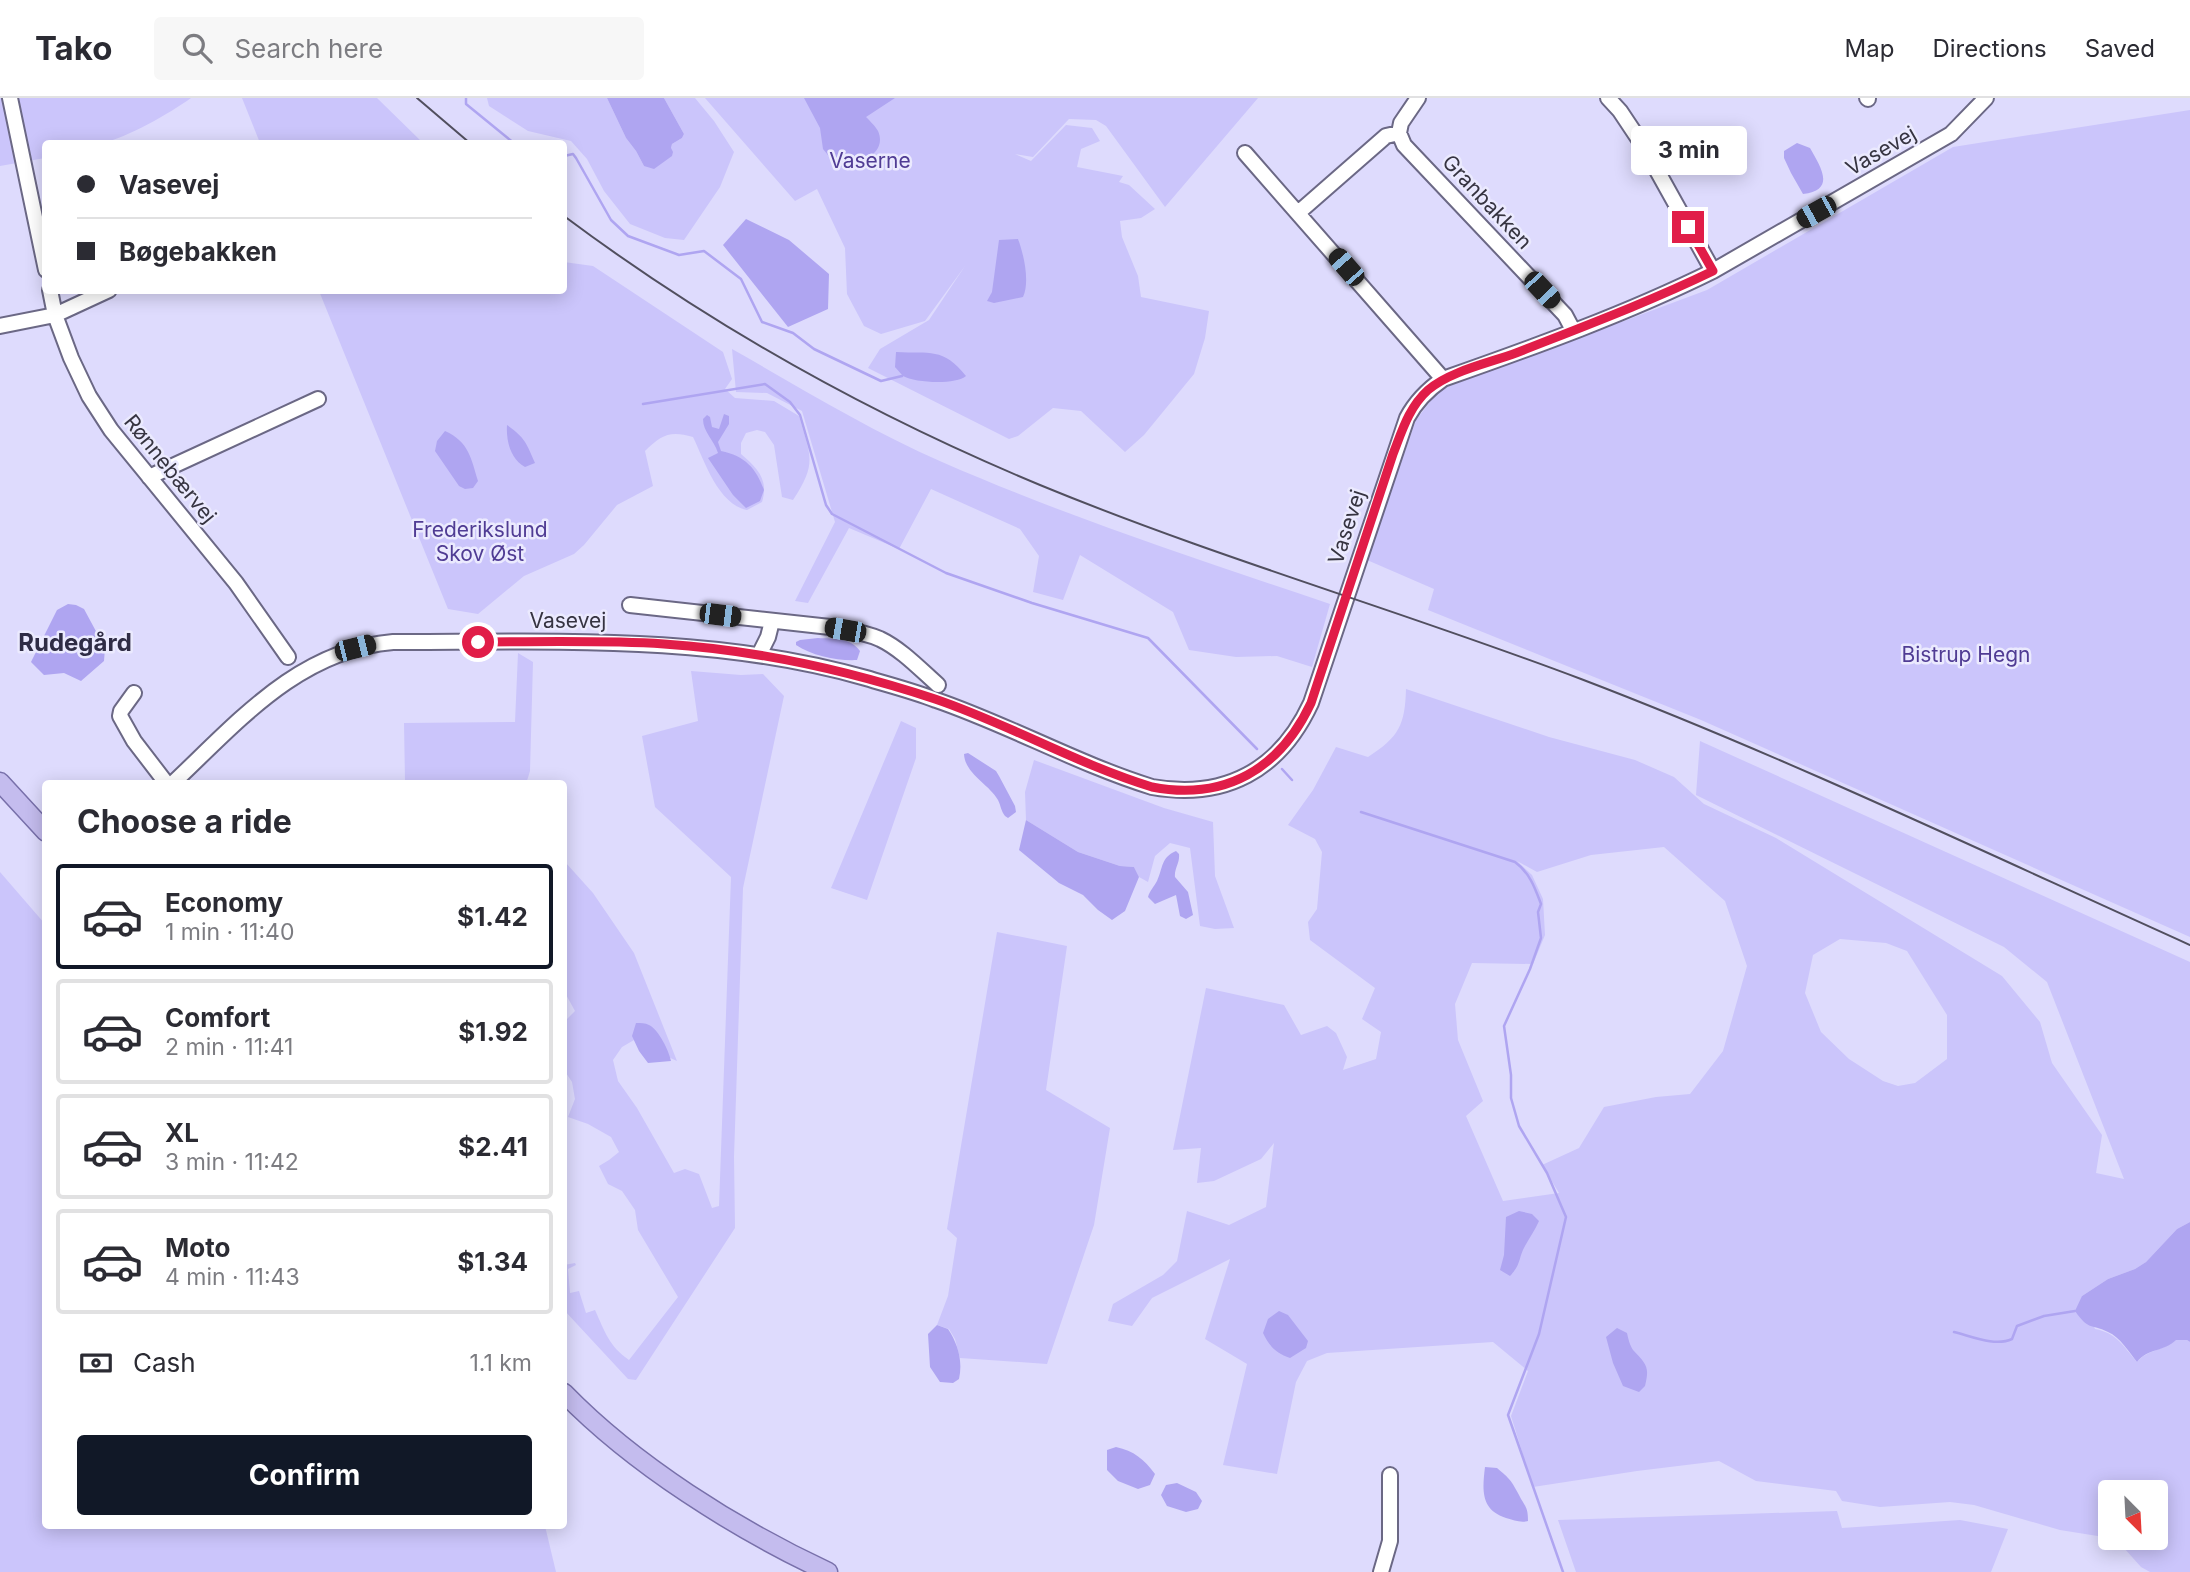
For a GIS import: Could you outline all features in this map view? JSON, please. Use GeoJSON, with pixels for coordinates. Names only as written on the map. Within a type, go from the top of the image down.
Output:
{"type":"FeatureCollection","features":[{"type":"Feature","properties":{"kind":"main road"},"geometry":{"type":"LineString","coordinates":[[0,782],[42,828]]}},
{"type":"Feature","properties":{"kind":"main road"},"geometry":{"type":"LineString","coordinates":[[567,1396],[580,1410],[658,1472],[722,1514],[828,1572]]}},
{"type":"Feature","properties":{"kind":"street"},"geometry":{"type":"LineString","coordinates":[[10,98],[42,251]]}},
{"type":"Feature","properties":{"kind":"street"},"geometry":{"type":"LineString","coordinates":[[1298,213],[1387,136],[1399,133],[1401,123],[1418,98]]}},
{"type":"Feature","properties":{"kind":"street"},"geometry":{"type":"LineString","coordinates":[[1608,98],[1644,147],[1713,271]]}},
{"type":"Feature","properties":{"kind":"street","name":"Vasevej"},"geometry":{"type":"LineString","coordinates":[[173,780],[254,707],[294,675],[338,654],[372,644],[393,642],[596,642],[664,644],[759,655],[812,665],[863,677],[937,700],[1152,787],[1184,791],[1231,783],[1272,759],[1302,722],[1311,703],[1393,454],[1407,418],[1421,397],[1443,379],[1573,330],[1713,271],[1951,134],[1986,98]]}},
{"type":"Feature","properties":{"kind":"street","name":"Granbakken"},"geometry":{"type":"LineString","coordinates":[[1399,133],[1404,145],[1565,315],[1573,330]]}},
{"type":"Feature","properties":{"kind":"street"},"geometry":{"type":"LineString","coordinates":[[1245,153],[1443,379]]}},
{"type":"Feature","properties":{"kind":"street","name":"Rønnebærvej"},"geometry":{"type":"LineString","coordinates":[[51,294],[72,361],[89,396],[111,430],[236,583],[288,657]]}},
{"type":"Feature","properties":{"kind":"street"},"geometry":{"type":"LineString","coordinates":[[0,326],[55,314],[100,294]]}},
{"type":"Feature","properties":{"kind":"street"},"geometry":{"type":"LineString","coordinates":[[149,477],[318,399]]}},
{"type":"Feature","properties":{"kind":"street","name":"Vasevej"},"geometry":{"type":"LineString","coordinates":[[630,605],[830,627],[859,633],[879,639],[894,648],[938,685]]}},
{"type":"Feature","properties":{"kind":"street"},"geometry":{"type":"LineString","coordinates":[[759,655],[772,621]]}},
{"type":"Feature","properties":{"kind":"street","name":"Vasevej"},"geometry":{"type":"LineString","coordinates":[[134,693],[120,716],[134,741],[166,780]]}},
{"type":"Feature","properties":{"kind":"street"},"geometry":{"type":"LineString","coordinates":[[1381,1572],[1391,1541],[1390,1475]]}},
{"type":"Feature","properties":{"kind":"green space"},"geometry":{"type":"Polygon","coordinates":[[[0,98],[191,98],[124,136],[112,140],[42,140],[42,159],[0,166],[0,98]]]}},
{"type":"Feature","properties":{"kind":"green space"},"geometry":{"type":"Polygon","coordinates":[[[242,98],[377,98],[420,140],[259,140],[242,98]]]}},
{"type":"Feature","properties":{"kind":"green space"},"geometry":{"type":"Polygon","coordinates":[[[487,98],[607,98],[626,138],[644,166],[671,148],[684,134],[664,98],[695,98],[734,152],[720,187],[684,240],[665,238],[630,224],[604,191],[587,159],[571,141],[528,131],[489,106],[487,98]]]}},
{"type":"Feature","properties":{"kind":"green space","name":"Vaserne"},"geometry":{"type":"Polygon","coordinates":[[[705,98],[1258,98],[1165,207],[1106,126],[1096,120],[1069,119],[1033,157],[1015,154],[1031,161],[1066,125],[1092,128],[1100,141],[1081,149],[1077,167],[1123,176],[1119,182],[1129,185],[1155,209],[1141,218],[1120,221],[1122,237],[1138,276],[1141,297],[1209,311],[1205,338],[1194,374],[1144,435],[1125,452],[1081,411],[1053,408],[1018,436],[1009,439],[868,368],[880,349],[929,320],[965,266],[925,321],[881,334],[864,326],[847,294],[845,248],[817,189],[795,201],[705,98]],[[1018,239],[988,301],[1005,299],[1025,279],[1018,239]]]}},
{"type":"Feature","properties":{"kind":"green space","name":"Bistrup Hegn"},"geometry":{"type":"Polygon","coordinates":[[[2190,110],[2190,937],[1701,720],[1428,610],[1434,589],[1367,560],[1416,420],[1439,390],[1707,290],[1953,147],[2190,110]]]}},
{"type":"Feature","properties":{"kind":"green space","name":"Frederikslund Skov Øst"},"geometry":{"type":"Polygon","coordinates":[[[567,262],[593,266],[723,352],[732,379],[725,389],[735,398],[774,401],[799,416],[810,459],[806,476],[793,500],[782,497],[774,445],[765,432],[757,430],[746,433],[741,443],[741,454],[757,469],[764,487],[762,502],[747,510],[728,500],[720,491],[693,437],[666,435],[645,451],[653,486],[617,505],[574,554],[524,576],[478,614],[448,609],[320,294],[567,294],[567,262]]]}},
{"type":"Feature","properties":{"kind":"green space"},"geometry":{"type":"Polygon","coordinates":[[[732,349],[862,422],[942,462],[1086,519],[1330,604],[1312,667],[1277,656],[1236,657],[1189,650],[1173,612],[1080,555],[1063,600],[1033,592],[1039,556],[1020,529],[931,489],[899,549],[849,528],[808,603],[795,601],[835,522],[802,411],[767,393],[736,392],[732,349]]]}},
{"type":"Feature","properties":{"kind":"green space"},"geometry":{"type":"Polygon","coordinates":[[[518,653],[533,662],[530,771],[527,780],[405,780],[404,723],[515,722],[518,653]]]}},
{"type":"Feature","properties":{"kind":"green space"},"geometry":{"type":"Polygon","coordinates":[[[691,671],[763,674],[784,696],[743,888],[734,1157],[735,1228],[636,1380],[628,1379],[567,1313],[567,1264],[575,1263],[576,1265],[568,1269],[570,1293],[579,1291],[586,1313],[595,1310],[612,1344],[629,1360],[678,1297],[638,1230],[635,1210],[622,1191],[608,1184],[599,1166],[619,1152],[611,1137],[568,1117],[575,1099],[572,1082],[567,1074],[567,1019],[575,1011],[567,996],[567,864],[593,893],[634,953],[677,1061],[666,1056],[646,1033],[622,1047],[613,1060],[618,1081],[637,1108],[674,1173],[685,1169],[699,1174],[712,1208],[719,1206],[731,877],[655,807],[642,736],[698,721],[691,671]]]}},
{"type":"Feature","properties":{"kind":"green space"},"geometry":{"type":"Polygon","coordinates":[[[1406,689],[1549,737],[1635,760],[1674,777],[1704,804],[1776,838],[2002,976],[2040,1022],[2052,1063],[2102,1135],[2096,1173],[2124,1179],[2047,982],[2004,947],[1696,795],[1700,741],[2190,962],[2190,1222],[2177,1229],[2146,1262],[2108,1279],[2082,1296],[2095,1329],[2114,1337],[2137,1362],[2175,1340],[2190,1342],[2190,1572],[2150,1572],[2141,1567],[2126,1550],[2168,1550],[2168,1480],[2098,1480],[2098,1536],[2060,1530],[1974,1505],[1950,1502],[1880,1507],[1842,1501],[1836,1491],[1756,1481],[1719,1461],[1533,1487],[1511,1416],[1528,1371],[1493,1342],[1327,1353],[1307,1361],[1296,1382],[1277,1474],[1223,1465],[1247,1364],[1205,1339],[1230,1259],[1152,1298],[1132,1326],[1108,1321],[1113,1304],[1163,1275],[1177,1261],[1187,1211],[1229,1225],[1266,1207],[1274,1143],[1261,1159],[1214,1181],[1197,1183],[1201,1148],[1173,1150],[1206,988],[1284,1005],[1301,1035],[1327,1026],[1336,1033],[1347,1057],[1343,1070],[1376,1059],[1381,1032],[1362,1019],[1375,988],[1310,940],[1308,922],[1317,909],[1322,852],[1315,839],[1288,825],[1313,790],[1336,747],[1368,757],[1393,736],[1404,712],[1406,689]],[[1664,847],[1591,855],[1537,872],[1517,861],[1532,875],[1543,899],[1545,935],[1533,964],[1472,963],[1455,1004],[1458,1040],[1483,1101],[1466,1116],[1503,1201],[1559,1193],[1542,1165],[1579,1148],[1604,1107],[1656,1097],[1690,1094],[1723,1051],[1747,966],[1725,901],[1664,847]],[[1840,939],[1813,955],[1805,993],[1821,1032],[1849,1059],[1883,1081],[1898,1086],[1915,1083],[1947,1059],[1947,1015],[1907,951],[1886,943],[1840,939]]]}},
{"type":"Feature","properties":{"kind":"green space"},"geometry":{"type":"Polygon","coordinates":[[[901,721],[916,728],[916,758],[867,900],[831,888],[901,721]]]}},
{"type":"Feature","properties":{"kind":"green space"},"geometry":{"type":"Polygon","coordinates":[[[1034,760],[1164,808],[1213,822],[1215,876],[1234,928],[1215,929],[1200,926],[1190,848],[1170,843],[1155,856],[1148,882],[1139,877],[1134,867],[1120,866],[1078,852],[1026,820],[1025,792],[1034,760]]]}},
{"type":"Feature","properties":{"kind":"green space"},"geometry":{"type":"Polygon","coordinates":[[[0,872],[42,921],[42,1529],[546,1529],[556,1572],[0,1572],[0,872]]]}},
{"type":"Feature","properties":{"kind":"green space"},"geometry":{"type":"Polygon","coordinates":[[[997,932],[1067,946],[1046,1090],[1110,1128],[1094,1225],[1047,1364],[960,1358],[949,1329],[937,1325],[948,1296],[957,1238],[947,1229],[997,932]]]}},
{"type":"Feature","properties":{"kind":"green space"},"geometry":{"type":"Polygon","coordinates":[[[1837,1511],[1842,1528],[1960,1520],[2008,1529],[1991,1572],[1576,1572],[1558,1520],[1837,1511]]]}},
{"type":"Feature","properties":{"kind":"shaded area"},"geometry":{"type":"Polygon","coordinates":[[[607,98],[664,98],[684,134],[672,144],[672,156],[654,169],[644,166],[626,138],[607,98]]]}},
{"type":"Feature","properties":{"kind":"shaded area"},"geometry":{"type":"Polygon","coordinates":[[[804,98],[895,98],[866,117],[878,131],[879,146],[875,152],[863,161],[841,167],[823,149],[820,128],[804,98]]]}},
{"type":"Feature","properties":{"kind":"shaded area"},"geometry":{"type":"Polygon","coordinates":[[[1797,143],[1810,148],[1821,169],[1823,182],[1820,188],[1813,192],[1803,194],[1784,158],[1784,151],[1797,143]]]}},
{"type":"Feature","properties":{"kind":"shaded area"},"geometry":{"type":"Polygon","coordinates":[[[746,219],[789,240],[829,274],[828,309],[788,327],[723,245],[746,219]]]}},
{"type":"Feature","properties":{"kind":"shaded area"},"geometry":{"type":"Polygon","coordinates":[[[1018,239],[1026,276],[1023,297],[994,303],[987,301],[992,292],[999,240],[1018,239]]]}},
{"type":"Feature","properties":{"kind":"shaded area"},"geometry":{"type":"Polygon","coordinates":[[[896,352],[943,356],[966,376],[945,382],[903,376],[895,367],[896,352]]]}},
{"type":"Feature","properties":{"kind":"shaded area"},"geometry":{"type":"Polygon","coordinates":[[[724,414],[729,416],[729,424],[718,442],[721,451],[737,456],[748,464],[764,490],[760,501],[746,508],[733,495],[708,458],[718,453],[703,419],[707,415],[712,427],[719,429],[724,414]]]}},
{"type":"Feature","properties":{"kind":"shaded area"},"geometry":{"type":"Polygon","coordinates":[[[507,425],[524,441],[535,463],[525,467],[512,454],[507,425]]]}},
{"type":"Feature","properties":{"kind":"shaded area"},"geometry":{"type":"Polygon","coordinates":[[[445,431],[459,440],[468,452],[478,481],[473,488],[465,489],[459,486],[435,451],[437,441],[445,431]]]}},
{"type":"Feature","properties":{"kind":"shaded area"},"geometry":{"type":"Polygon","coordinates":[[[68,604],[84,609],[105,648],[104,661],[81,681],[64,673],[44,675],[31,662],[57,610],[68,604]]]}},
{"type":"Feature","properties":{"kind":"shaded area"},"geometry":{"type":"Polygon","coordinates":[[[818,638],[851,643],[860,651],[857,660],[825,657],[796,645],[800,640],[818,638]]]}},
{"type":"Feature","properties":{"kind":"shaded area"},"geometry":{"type":"Polygon","coordinates":[[[968,753],[996,771],[1015,806],[1016,812],[1008,818],[994,794],[968,767],[964,754],[968,753]]]}},
{"type":"Feature","properties":{"kind":"shaded area"},"geometry":{"type":"Polygon","coordinates":[[[1026,820],[1078,852],[1120,866],[1134,867],[1139,877],[1125,911],[1112,920],[1083,895],[1059,883],[1019,850],[1026,820]]]}},
{"type":"Feature","properties":{"kind":"shaded area"},"geometry":{"type":"Polygon","coordinates":[[[1176,851],[1179,857],[1175,877],[1188,892],[1193,915],[1186,919],[1180,916],[1176,895],[1155,904],[1148,897],[1165,860],[1176,851]]]}},
{"type":"Feature","properties":{"kind":"shaded area"},"geometry":{"type":"Polygon","coordinates":[[[636,1023],[647,1024],[656,1031],[671,1061],[648,1063],[632,1036],[636,1023]]]}},
{"type":"Feature","properties":{"kind":"shaded area"},"geometry":{"type":"Polygon","coordinates":[[[1519,1211],[1532,1214],[1539,1221],[1510,1276],[1500,1270],[1504,1255],[1506,1217],[1519,1211]]]}},
{"type":"Feature","properties":{"kind":"shaded area"},"geometry":{"type":"Polygon","coordinates":[[[2190,1222],[2190,1342],[2176,1340],[2166,1347],[2146,1354],[2137,1362],[2116,1337],[2087,1324],[2075,1311],[2082,1296],[2108,1279],[2146,1262],[2177,1229],[2190,1222]]]}},
{"type":"Feature","properties":{"kind":"shaded area"},"geometry":{"type":"Polygon","coordinates":[[[1279,1311],[1288,1315],[1308,1341],[1306,1348],[1290,1358],[1274,1348],[1263,1333],[1268,1319],[1279,1311]]]}},
{"type":"Feature","properties":{"kind":"shaded area"},"geometry":{"type":"Polygon","coordinates":[[[937,1325],[948,1329],[959,1353],[959,1379],[953,1383],[940,1382],[930,1367],[928,1334],[937,1325]]]}},
{"type":"Feature","properties":{"kind":"shaded area"},"geometry":{"type":"Polygon","coordinates":[[[1617,1328],[1627,1333],[1632,1348],[1646,1366],[1645,1386],[1639,1392],[1623,1386],[1613,1363],[1606,1337],[1617,1328]]]}},
{"type":"Feature","properties":{"kind":"shaded area"},"geometry":{"type":"Polygon","coordinates":[[[1116,1447],[1133,1453],[1147,1464],[1155,1474],[1150,1485],[1138,1489],[1118,1481],[1107,1470],[1107,1450],[1116,1447]]]}},
{"type":"Feature","properties":{"kind":"shaded area"},"geometry":{"type":"Polygon","coordinates":[[[1485,1467],[1497,1468],[1510,1480],[1526,1507],[1528,1521],[1506,1518],[1488,1505],[1484,1492],[1485,1467]]]}},
{"type":"Feature","properties":{"kind":"shaded area"},"geometry":{"type":"Polygon","coordinates":[[[1177,1483],[1196,1492],[1202,1501],[1198,1509],[1186,1512],[1167,1506],[1161,1495],[1166,1485],[1177,1483]]]}},
{"type":"Feature","properties":{"kind":"waterway"},"geometry":{"type":"LineString","coordinates":[[466,98],[466,104],[510,140]]}},
{"type":"Feature","properties":{"kind":"waterway"},"geometry":{"type":"LineString","coordinates":[[567,155],[573,154],[611,220],[628,236],[679,255],[704,251],[741,279],[762,322],[793,333],[814,349],[881,381],[902,376]]}},
{"type":"Feature","properties":{"kind":"waterway"},"geometry":{"type":"LineString","coordinates":[[643,404],[765,384],[790,402],[800,415],[826,505],[832,514],[946,573],[1032,603],[1148,638],[1257,749]]}},
{"type":"Feature","properties":{"kind":"waterway"},"geometry":{"type":"LineString","coordinates":[[1282,769],[1292,780]]}},
{"type":"Feature","properties":{"kind":"waterway"},"geometry":{"type":"LineString","coordinates":[[1361,812],[1515,862],[1528,876],[1541,904],[1538,912],[1541,938],[1504,1026],[1511,1075],[1511,1098],[1519,1126],[1547,1173],[1566,1217],[1539,1334],[1508,1415],[1563,1572]]}},
{"type":"Feature","properties":{"kind":"waterway"},"geometry":{"type":"LineString","coordinates":[[1954,1332],[1983,1340],[2005,1341],[2012,1339],[2017,1326],[2044,1316],[2075,1311]]}},
{"type":"Feature","properties":{"kind":"tram line"},"geometry":{"type":"LineString","coordinates":[[417,98],[466,140]]}},
{"type":"Feature","properties":{"kind":"tram line"},"geometry":{"type":"LineString","coordinates":[[567,218],[619,256],[734,331],[854,398],[977,458],[1174,537],[1514,654],[1658,709],[1887,808],[2190,945]]}},
{"type":"Feature","properties":{"kind":"district","name":"Rudegård"},"geometry":{"type":"Point","coordinates":[75,643]}},
{"type":"Feature","properties":{"kind":"route"},"geometry":{"type":"LineString","coordinates":[[478,642],[664,644],[759,655],[863,677],[937,700],[1152,787],[1184,791],[1231,783],[1272,759],[1302,722],[1311,703],[1393,454],[1407,418],[1421,397],[1443,379],[1573,330],[1713,271],[1688,227]]}}]}
